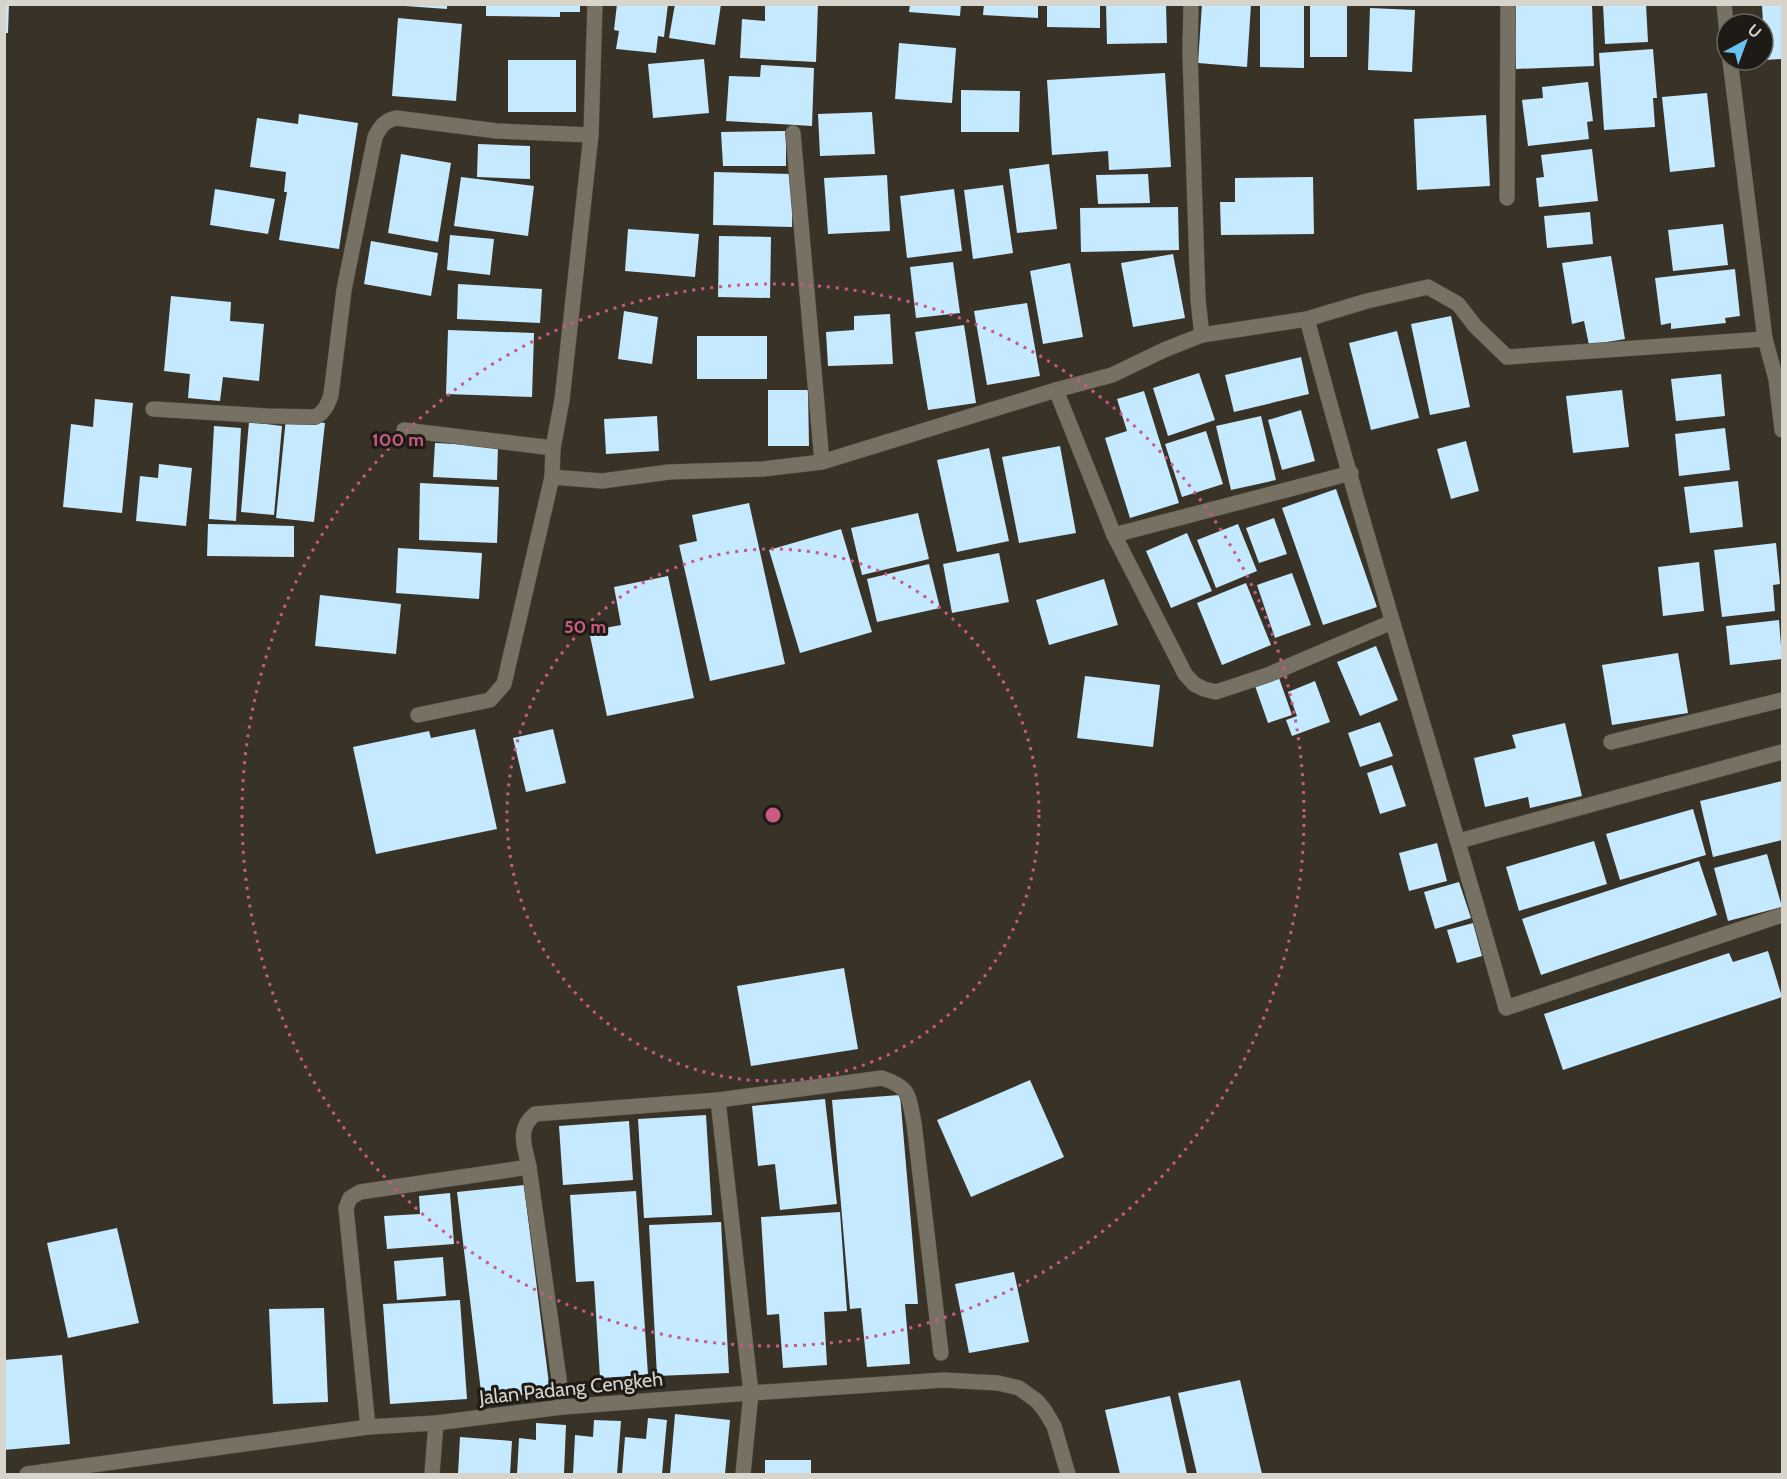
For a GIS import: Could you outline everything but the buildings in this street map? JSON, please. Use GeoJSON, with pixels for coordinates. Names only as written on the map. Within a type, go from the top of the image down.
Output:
{"type":"FeatureCollection","features":[{"type":"Feature","properties":{"kind":"street"},"geometry":{"type":"LineString","coordinates":[[418,716],[490,700],[504,684],[552,477],[591,135],[595,4]]}},
{"type":"Feature","properties":{"kind":"street"},"geometry":{"type":"LineString","coordinates":[[1191,4],[1190,53],[1198,300],[1202,335]]}},
{"type":"Feature","properties":{"kind":"street"},"geometry":{"type":"LineString","coordinates":[[1507,198],[1508,4]]}},
{"type":"Feature","properties":{"kind":"street"},"geometry":{"type":"LineString","coordinates":[[1732,72],[1765,339],[1779,379],[1782,430]]}},
{"type":"Feature","properties":{"kind":"street"},"geometry":{"type":"LineString","coordinates":[[153,409],[267,416],[315,417],[320,415],[330,395],[344,290],[375,137],[381,126],[388,120],[396,118],[497,131],[591,135]]}},
{"type":"Feature","properties":{"kind":"street"},"geometry":{"type":"LineString","coordinates":[[793,133],[822,462]]}},
{"type":"Feature","properties":{"kind":"street"},"geometry":{"type":"LineString","coordinates":[[552,477],[602,481],[669,472],[763,469],[822,462],[1112,375],[1202,335],[1307,319],[1367,301],[1428,287],[1458,304],[1474,326],[1507,357],[1765,339]]}},
{"type":"Feature","properties":{"kind":"street"},"geometry":{"type":"LineString","coordinates":[[1307,319],[1392,622],[1459,841],[1506,1008],[1782,915]]}},
{"type":"Feature","properties":{"kind":"street"},"geometry":{"type":"LineString","coordinates":[[1056,390],[1114,535],[1185,674],[1194,684],[1216,692],[1260,677],[1392,622]]}},
{"type":"Feature","properties":{"kind":"street"},"geometry":{"type":"LineString","coordinates":[[404,430],[554,448]]}},
{"type":"Feature","properties":{"kind":"street"},"geometry":{"type":"LineString","coordinates":[[1114,535],[1351,473]]}},
{"type":"Feature","properties":{"kind":"street"},"geometry":{"type":"LineString","coordinates":[[1611,742],[1782,700]]}},
{"type":"Feature","properties":{"kind":"street"},"geometry":{"type":"LineString","coordinates":[[1459,841],[1782,752]]}},
{"type":"Feature","properties":{"kind":"street"},"geometry":{"type":"LineString","coordinates":[[563,1407],[523,1138],[523,1128],[527,1120],[535,1114],[718,1100],[882,1078],[899,1084],[908,1096],[914,1123],[941,1353]]}},
{"type":"Feature","properties":{"kind":"street"},"geometry":{"type":"LineString","coordinates":[[718,1100],[751,1393],[743,1474]]}},
{"type":"Feature","properties":{"kind":"street"},"geometry":{"type":"LineString","coordinates":[[368,1427],[346,1208],[350,1198],[360,1192],[529,1167]]}},
{"type":"Feature","properties":{"kind":"street","name":"Jalan Padang Cengkeh"},"geometry":{"type":"LineString","coordinates":[[27,1474],[368,1427],[436,1423],[563,1407],[944,1380],[998,1383],[1019,1388],[1037,1401],[1054,1426],[1068,1474]]}},
{"type":"Feature","properties":{"kind":"street"},"geometry":{"type":"LineString","coordinates":[[432,1474],[436,1423]]}}]}
